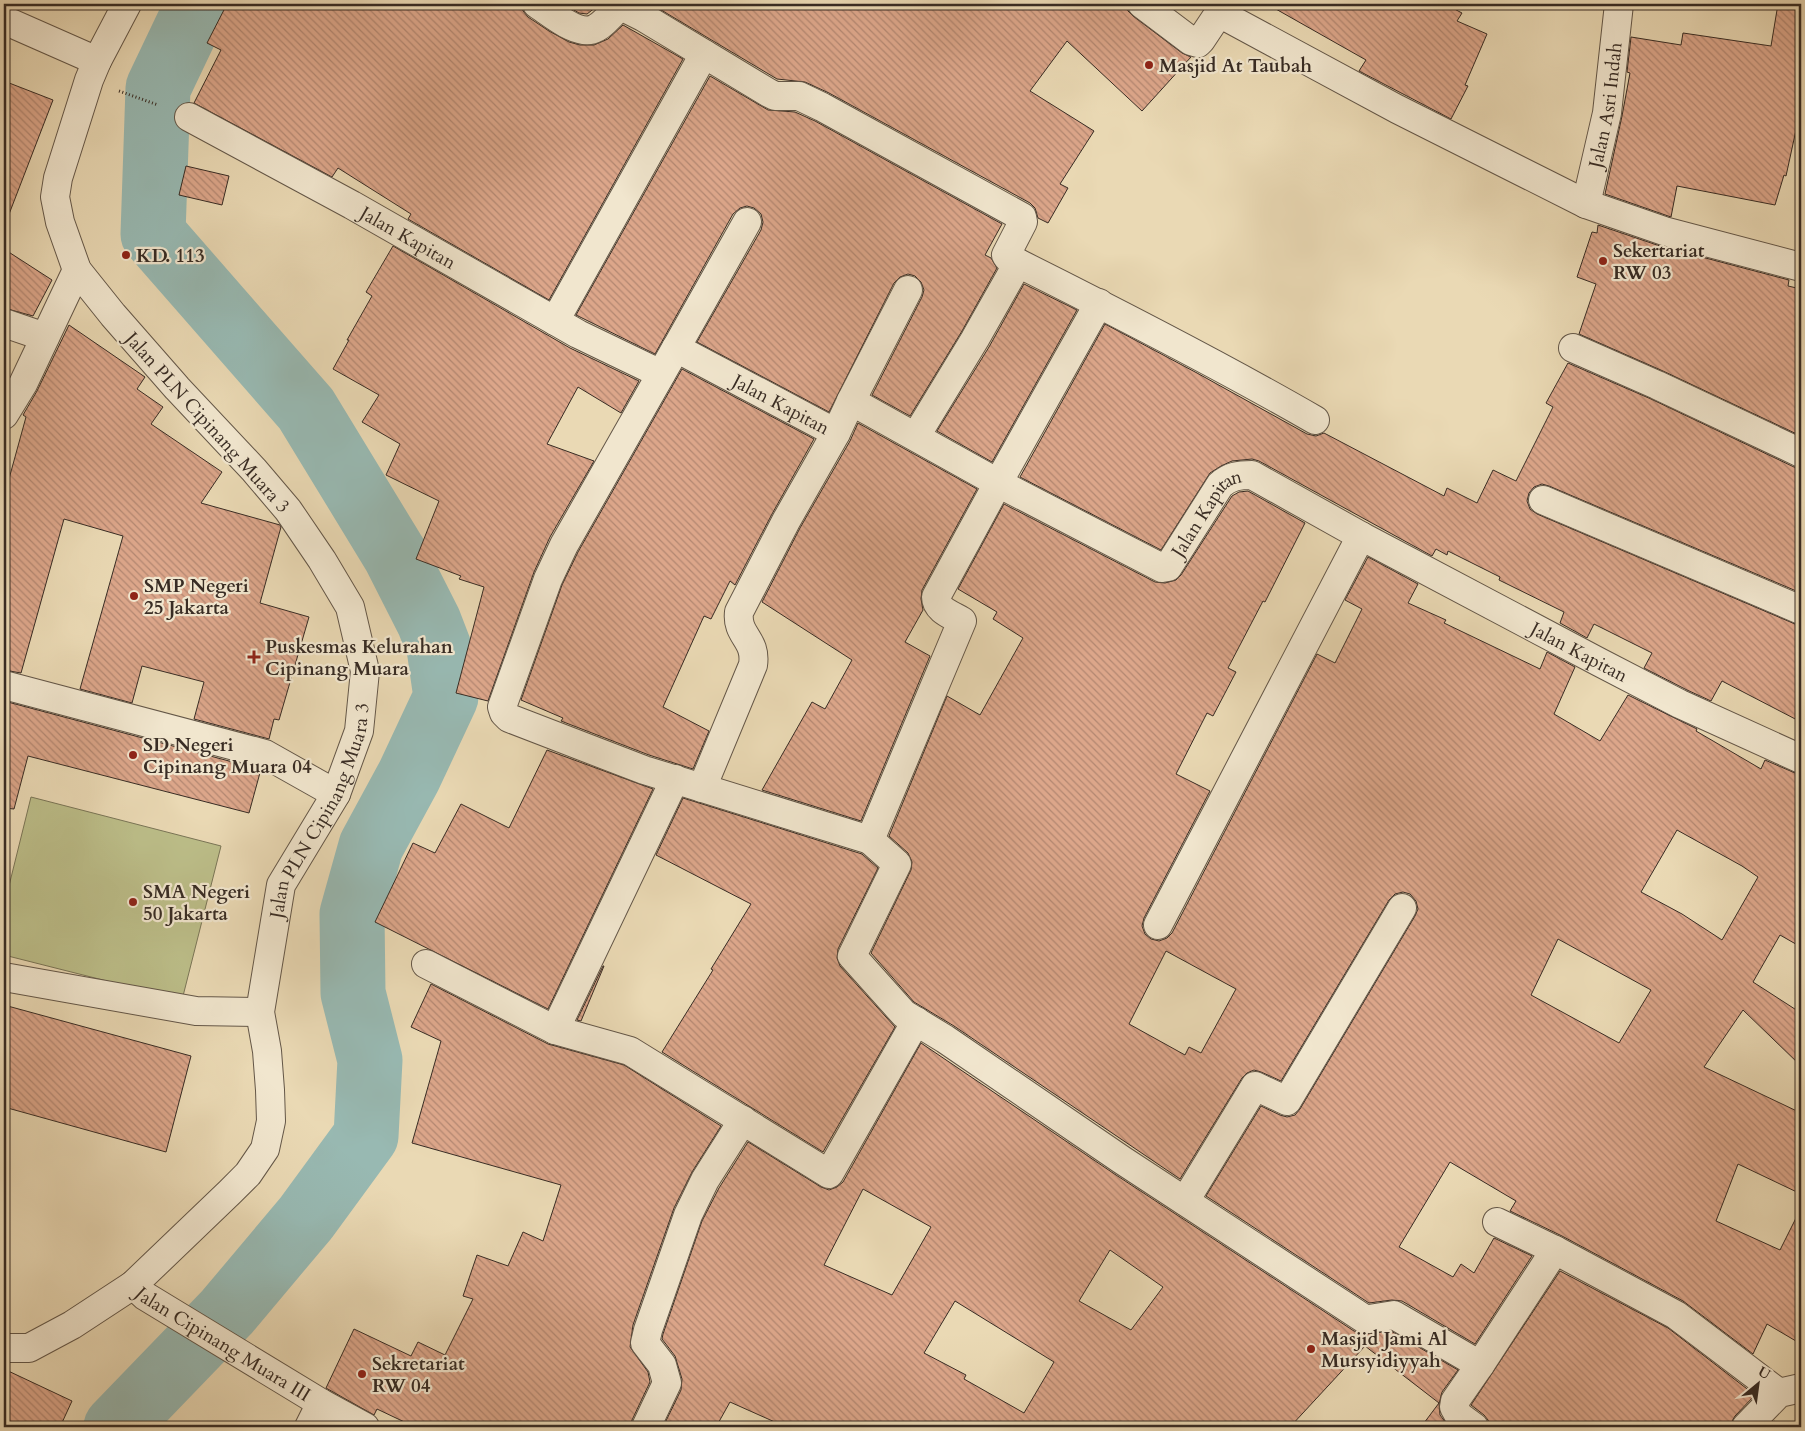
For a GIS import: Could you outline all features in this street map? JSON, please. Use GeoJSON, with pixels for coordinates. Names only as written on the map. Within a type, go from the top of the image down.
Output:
{"type":"FeatureCollection","features":[{"type":"Feature","properties":{"kind":"street","name":"Jalan PLN Cipinang Muara 3"},"geometry":{"type":"LineString","coordinates":[[127,4],[97,61],[58,178],[55,197],[60,222],[78,270],[113,315],[288,510],[322,560],[350,607],[365,671],[359,731],[336,794],[281,885],[260,1012],[267,1051],[270,1090],[271,1122],[265,1149],[248,1174],[139,1291]]}},
{"type":"Feature","properties":{"kind":"street"},"geometry":{"type":"LineString","coordinates":[[537,4],[570,26],[584,31],[596,28],[618,5],[643,17],[769,93],[775,96],[799,96],[822,108],[1022,217],[1023,222],[1006,255],[1008,258],[1099,303],[1256,386],[1315,420]]}},
{"type":"Feature","properties":{"kind":"street"},"geometry":{"type":"LineString","coordinates":[[1142,4],[1192,41],[1198,43],[1202,40],[1222,8],[1397,109],[1586,204],[1664,231],[1801,267]]}},
{"type":"Feature","properties":{"kind":"street","name":"Jalan Asri Indah"},"geometry":{"type":"LineString","coordinates":[[1586,204],[1607,113],[1619,4]]}},
{"type":"Feature","properties":{"kind":"street"},"geometry":{"type":"LineString","coordinates":[[4,20],[97,61]]}},
{"type":"Feature","properties":{"kind":"street"},"geometry":{"type":"LineString","coordinates":[[555,321],[704,54]]}},
{"type":"Feature","properties":{"kind":"street","name":"Jalan Kapitan"},"geometry":{"type":"LineString","coordinates":[[189,117],[352,205],[555,321],[661,374]]}},
{"type":"Feature","properties":{"kind":"street"},"geometry":{"type":"LineString","coordinates":[[747,222],[564,545],[548,579],[502,707],[504,713],[509,718],[644,770],[870,840],[897,864],[852,956],[904,1014],[1363,1318],[1369,1319],[1394,1315],[1480,1365]]}},
{"type":"Feature","properties":{"kind":"street"},"geometry":{"type":"LineString","coordinates":[[916,436],[975,339],[1018,263]]}},
{"type":"Feature","properties":{"kind":"street"},"geometry":{"type":"LineString","coordinates":[[4,415],[23,384],[78,270]]}},
{"type":"Feature","properties":{"kind":"street"},"geometry":{"type":"LineString","coordinates":[[851,401],[908,290]]}},
{"type":"Feature","properties":{"kind":"street"},"geometry":{"type":"LineString","coordinates":[[870,840],[962,621],[939,608],[936,603],[936,597],[1099,303]]}},
{"type":"Feature","properties":{"kind":"street"},"geometry":{"type":"LineString","coordinates":[[4,323],[46,337]]}},
{"type":"Feature","properties":{"kind":"street","name":"Jalan Kapitan"},"geometry":{"type":"LineString","coordinates":[[676,348],[836,433],[851,401],[998,483],[1162,568],[1168,567],[1220,485],[1228,478],[1237,475],[1252,475],[1361,536],[1680,704],[1801,759]]}},
{"type":"Feature","properties":{"kind":"street"},"geometry":{"type":"LineString","coordinates":[[1573,348],[1657,385],[1801,453]]}},
{"type":"Feature","properties":{"kind":"street"},"geometry":{"type":"LineString","coordinates":[[702,788],[752,665],[754,655],[751,644],[740,629],[738,621],[739,612],[786,521],[836,433]]}},
{"type":"Feature","properties":{"kind":"street"},"geometry":{"type":"LineString","coordinates":[[1543,500],[1801,610]]}},
{"type":"Feature","properties":{"kind":"street"},"geometry":{"type":"LineString","coordinates":[[1158,925],[1361,536]]}},
{"type":"Feature","properties":{"kind":"street"},"geometry":{"type":"LineString","coordinates":[[4,685],[265,754],[336,794]]}},
{"type":"Feature","properties":{"kind":"street"},"geometry":{"type":"LineString","coordinates":[[555,1030],[675,779]]}},
{"type":"Feature","properties":{"kind":"street"},"geometry":{"type":"LineString","coordinates":[[1185,1201],[1255,1086],[1287,1101],[1402,908]]}},
{"type":"Feature","properties":{"kind":"street"},"geometry":{"type":"LineString","coordinates":[[426,964],[555,1030],[630,1051],[829,1174],[916,1021]]}},
{"type":"Feature","properties":{"kind":"street"},"geometry":{"type":"LineString","coordinates":[[4,977],[196,1011],[260,1012]]}},
{"type":"Feature","properties":{"kind":"street"},"geometry":{"type":"LineString","coordinates":[[646,1427],[667,1383],[662,1365],[645,1343],[648,1330],[688,1215],[705,1180],[743,1120]]}},
{"type":"Feature","properties":{"kind":"street"},"geometry":{"type":"LineString","coordinates":[[1497,1222],[1555,1250],[1676,1315],[1790,1391],[1746,1427]]}},
{"type":"Feature","properties":{"kind":"street"},"geometry":{"type":"LineString","coordinates":[[1474,1427],[1459,1416],[1454,1407],[1455,1401],[1555,1250]]}},
{"type":"Feature","properties":{"kind":"street","name":"Jalan Cipinang Muara III"},"geometry":{"type":"LineString","coordinates":[[4,1348],[29,1348],[139,1291],[321,1403],[365,1427]]}},
{"type":"Feature","properties":{"kind":"street"},"geometry":{"type":"LineString","coordinates":[[309,1427],[321,1403]]}},
{"type":"Feature","properties":{"kind":"path"},"geometry":{"type":"LineString","coordinates":[[119,90],[189,117]]}},
{"type":"Feature","properties":{"kind":"green space"},"geometry":{"type":"Polygon","coordinates":[[[31,797],[221,846],[182,1000],[4,955],[4,906],[31,797]]]}},
{"type":"Feature","properties":{"kind":"building"},"geometry":{"type":"Polygon","coordinates":[[[227,4],[522,4],[523,11],[528,17],[569,42],[580,45],[594,45],[608,39],[623,25],[683,59],[549,300],[408,219],[411,214],[338,168],[332,177],[194,103],[221,50],[207,43],[227,4]]]}},
{"type":"Feature","properties":{"kind":"building"},"geometry":{"type":"Polygon","coordinates":[[[564,4],[600,4],[587,14],[579,13],[564,4]]]}},
{"type":"Feature","properties":{"kind":"building"},"geometry":{"type":"Polygon","coordinates":[[[651,4],[1127,4],[1128,11],[1133,16],[1182,53],[1191,57],[1142,111],[1067,41],[1030,91],[1094,131],[1060,184],[1068,188],[1048,223],[1038,218],[1035,208],[1030,203],[829,93],[805,82],[777,79],[651,4]]]}},
{"type":"Feature","properties":{"kind":"building"},"geometry":{"type":"Polygon","coordinates":[[[1267,4],[1445,4],[1462,13],[1457,21],[1487,34],[1465,85],[1468,86],[1451,119],[1359,71],[1366,60],[1267,4]]]}},
{"type":"Feature","properties":{"kind":"building"},"geometry":{"type":"Polygon","coordinates":[[[1778,4],[1801,4],[1801,107],[1786,176],[1784,175],[1775,205],[1677,186],[1671,217],[1605,194],[1630,73],[1627,72],[1631,37],[1681,45],[1683,33],[1771,46],[1778,4]]]}},
{"type":"Feature","properties":{"kind":"building"},"geometry":{"type":"Polygon","coordinates":[[[710,76],[768,110],[795,112],[815,121],[1002,224],[985,255],[991,258],[997,268],[962,331],[910,416],[872,395],[922,297],[924,290],[921,282],[915,276],[908,274],[900,277],[894,283],[829,412],[697,342],[761,230],[763,222],[761,214],[754,208],[747,206],[740,208],[733,214],[655,354],[576,315],[710,76]]]}},
{"type":"Feature","properties":{"kind":"building"},"geometry":{"type":"Polygon","coordinates":[[[4,81],[53,100],[6,222],[4,221],[4,81]]]}},
{"type":"Feature","properties":{"kind":"building"},"geometry":{"type":"Polygon","coordinates":[[[186,166],[229,176],[222,205],[179,195],[186,166]]]}},
{"type":"Feature","properties":{"kind":"building"},"geometry":{"type":"Polygon","coordinates":[[[1598,225],[1660,246],[1789,280],[1788,286],[1801,289],[1801,436],[1579,334],[1596,284],[1577,277],[1592,232],[1597,233],[1598,225]]]}},
{"type":"Feature","properties":{"kind":"building"},"geometry":{"type":"Polygon","coordinates":[[[393,246],[570,348],[639,381],[621,413],[578,387],[547,444],[594,461],[550,537],[534,572],[488,701],[456,693],[484,587],[459,579],[461,576],[416,559],[439,501],[386,475],[400,444],[362,422],[379,395],[333,369],[372,296],[366,292],[393,246]]]}},
{"type":"Feature","properties":{"kind":"building"},"geometry":{"type":"Polygon","coordinates":[[[4,249],[52,280],[33,316],[4,308],[4,249]]]}},
{"type":"Feature","properties":{"kind":"building"},"geometry":{"type":"Polygon","coordinates":[[[1024,284],[1077,310],[992,462],[937,431],[989,347],[1024,284]]]}},
{"type":"Feature","properties":{"kind":"building"},"geometry":{"type":"Polygon","coordinates":[[[1105,324],[1307,434],[1316,436],[1324,433],[1444,496],[1447,488],[1477,503],[1493,470],[1516,481],[1553,407],[1546,403],[1568,363],[1651,399],[1794,467],[1801,468],[1801,593],[1549,486],[1542,484],[1534,487],[1529,493],[1527,501],[1530,509],[1537,514],[1801,625],[1801,722],[1722,681],[1711,701],[1687,690],[1644,668],[1652,653],[1594,624],[1587,638],[1560,623],[1564,612],[1499,580],[1500,577],[1448,551],[1447,555],[1436,549],[1432,556],[1259,461],[1252,459],[1232,461],[1210,473],[1161,550],[1020,477],[1105,324]]]}},
{"type":"Feature","properties":{"kind":"building"},"geometry":{"type":"Polygon","coordinates":[[[69,325],[145,377],[137,389],[163,407],[151,424],[222,472],[201,503],[280,525],[281,527],[260,603],[309,617],[279,720],[274,719],[269,739],[194,719],[204,682],[142,666],[132,703],[80,689],[123,536],[64,519],[21,673],[4,670],[4,497],[26,417],[23,415],[37,391],[69,325]]]}},
{"type":"Feature","properties":{"kind":"building"},"geometry":{"type":"Polygon","coordinates":[[[682,369],[814,439],[735,585],[730,581],[711,619],[704,616],[663,707],[709,731],[693,769],[649,755],[561,721],[563,718],[521,700],[562,585],[578,552],[682,369]]]}},
{"type":"Feature","properties":{"kind":"building"},"geometry":{"type":"Polygon","coordinates":[[[858,423],[977,489],[922,590],[923,610],[905,642],[930,656],[861,821],[762,790],[812,702],[825,709],[852,660],[762,602],[858,423]]]}},
{"type":"Feature","properties":{"kind":"building"},"geometry":{"type":"Polygon","coordinates":[[[1248,491],[1305,523],[1265,602],[1263,601],[1228,668],[1236,672],[1213,716],[1207,713],[1176,774],[1210,791],[1144,918],[1142,926],[1145,934],[1151,939],[1159,941],[1167,938],[1172,933],[1317,654],[1335,663],[1362,609],[1345,600],[1368,557],[1418,584],[1408,603],[1446,620],[1444,623],[1540,669],[1547,652],[1575,667],[1554,714],[1600,741],[1628,695],[1697,729],[1696,731],[1761,769],[1765,760],[1801,774],[1801,947],[1780,935],[1753,982],[1801,1013],[1801,1066],[1743,1010],[1704,1067],[1801,1113],[1801,1194],[1738,1164],[1716,1221],[1780,1250],[1801,1208],[1801,1344],[1767,1324],[1753,1354],[1683,1301],[1562,1236],[1510,1211],[1516,1201],[1450,1162],[1399,1247],[1453,1277],[1461,1264],[1474,1273],[1494,1238],[1532,1256],[1475,1344],[1402,1301],[1392,1300],[1369,1303],[1206,1196],[1261,1106],[1287,1117],[1295,1115],[1300,1109],[1415,916],[1418,909],[1416,901],[1410,894],[1403,892],[1395,894],[1389,900],[1281,1081],[1254,1070],[1247,1073],[1242,1078],[1180,1179],[954,1026],[914,1002],[871,953],[911,870],[912,862],[908,853],[889,836],[947,696],[980,715],[1023,638],[993,619],[997,612],[958,589],[1004,504],[1155,582],[1165,583],[1176,580],[1181,575],[1232,496],[1239,492],[1248,491]],[[1677,830],[1641,892],[1682,914],[1722,940],[1758,877],[1677,830]],[[1558,939],[1531,995],[1619,1043],[1651,990],[1558,939]],[[1166,951],[1129,1024],[1185,1055],[1189,1047],[1201,1053],[1236,989],[1166,951]]]}},
{"type":"Feature","properties":{"kind":"building","name":"SD Negeri Cipinang Muara 04"},"geometry":{"type":"Polygon","coordinates":[[[4,701],[261,769],[249,813],[28,756],[14,809],[4,808],[4,701]]]}},
{"type":"Feature","properties":{"kind":"building"},"geometry":{"type":"Polygon","coordinates":[[[547,750],[653,789],[548,1009],[375,922],[413,843],[435,853],[461,804],[509,828],[547,750]]]}},
{"type":"Feature","properties":{"kind":"building"},"geometry":{"type":"Polygon","coordinates":[[[683,798],[862,854],[878,868],[838,949],[837,958],[840,966],[895,1027],[823,1152],[662,1052],[751,904],[656,855],[683,798]]]}},
{"type":"Feature","properties":{"kind":"building"},"geometry":{"type":"Polygon","coordinates":[[[603,966],[581,1021],[577,1020],[603,966]]]}},
{"type":"Feature","properties":{"kind":"building"},"geometry":{"type":"Polygon","coordinates":[[[431,984],[548,1044],[624,1065],[721,1126],[692,1172],[674,1208],[633,1325],[630,1347],[648,1372],[650,1382],[632,1420],[631,1427],[415,1427],[377,1409],[374,1415],[326,1388],[354,1329],[411,1356],[418,1342],[445,1355],[473,1299],[463,1296],[477,1255],[508,1266],[523,1232],[543,1241],[561,1185],[412,1143],[441,1041],[411,1027],[431,984]]]}},
{"type":"Feature","properties":{"kind":"building"},"geometry":{"type":"Polygon","coordinates":[[[4,1005],[191,1056],[166,1152],[4,1107],[4,1005]]]}},
{"type":"Feature","properties":{"kind":"building"},"geometry":{"type":"Polygon","coordinates":[[[921,1043],[1113,1173],[1354,1331],[1367,1334],[1391,1331],[1458,1370],[1442,1392],[1439,1404],[1440,1415],[1449,1427],[1421,1427],[1439,1403],[1365,1346],[1290,1427],[786,1427],[730,1402],[716,1427],[663,1427],[681,1390],[682,1379],[675,1356],[662,1339],[663,1334],[702,1221],[719,1188],[748,1142],[821,1187],[829,1190],[843,1182],[921,1043]],[[863,1189],[824,1265],[892,1295],[931,1227],[863,1189]],[[1110,1250],[1079,1301],[1131,1330],[1163,1287],[1110,1250]],[[955,1301],[924,1353],[966,1375],[964,1379],[1024,1413],[1054,1362],[955,1301]]]}},
{"type":"Feature","properties":{"kind":"building"},"geometry":{"type":"Polygon","coordinates":[[[1560,1271],[1668,1328],[1755,1395],[1735,1416],[1731,1427],[1489,1427],[1488,1420],[1484,1415],[1471,1405],[1560,1271]]]}},
{"type":"Feature","properties":{"kind":"building"},"geometry":{"type":"Polygon","coordinates":[[[4,1369],[72,1401],[60,1427],[4,1427],[4,1369]]]}},
{"type":"Feature","properties":{"kind":"building"},"geometry":{"type":"Polygon","coordinates":[[[1774,1421],[1783,1427],[1768,1427],[1774,1421]]]}},
{"type":"Feature","properties":{"kind":"waterway"},"geometry":{"type":"LineString","coordinates":[[116,1427],[227,1312],[306,1218],[366,1136],[370,1060],[353,993],[352,914],[371,846],[409,776],[446,697],[439,648],[429,622],[395,555],[306,409],[153,234],[158,88],[198,4]]}},
{"type":"Feature","properties":{"kind":"place","name":"Masjid At Taubah"},"geometry":{"type":"Point","coordinates":[1149,65]}},
{"type":"Feature","properties":{"kind":"place","name":"KD. 113"},"geometry":{"type":"Point","coordinates":[126,255]}},
{"type":"Feature","properties":{"kind":"place","name":"Sekertariat RW 03"},"geometry":{"type":"Point","coordinates":[1603,261]}},
{"type":"Feature","properties":{"kind":"place","name":"SMP Negeri 25 Jakarta"},"geometry":{"type":"Point","coordinates":[134,596]}},
{"type":"Feature","properties":{"kind":"place","name":"Puskesmas Kelurahan Cipinang Muara"},"geometry":{"type":"Point","coordinates":[254,657]}},
{"type":"Feature","properties":{"kind":"place","name":"SD Negeri Cipinang Muara 04"},"geometry":{"type":"Point","coordinates":[133,755]}},
{"type":"Feature","properties":{"kind":"place","name":"SMA Negeri 50 Jakarta"},"geometry":{"type":"Point","coordinates":[133,902]}},
{"type":"Feature","properties":{"kind":"place","name":"Masjid Jami Al Mursyidiyyah"},"geometry":{"type":"Point","coordinates":[1311,1349]}},
{"type":"Feature","properties":{"kind":"place","name":"Sekretariat RW 04"},"geometry":{"type":"Point","coordinates":[362,1374]}}]}
